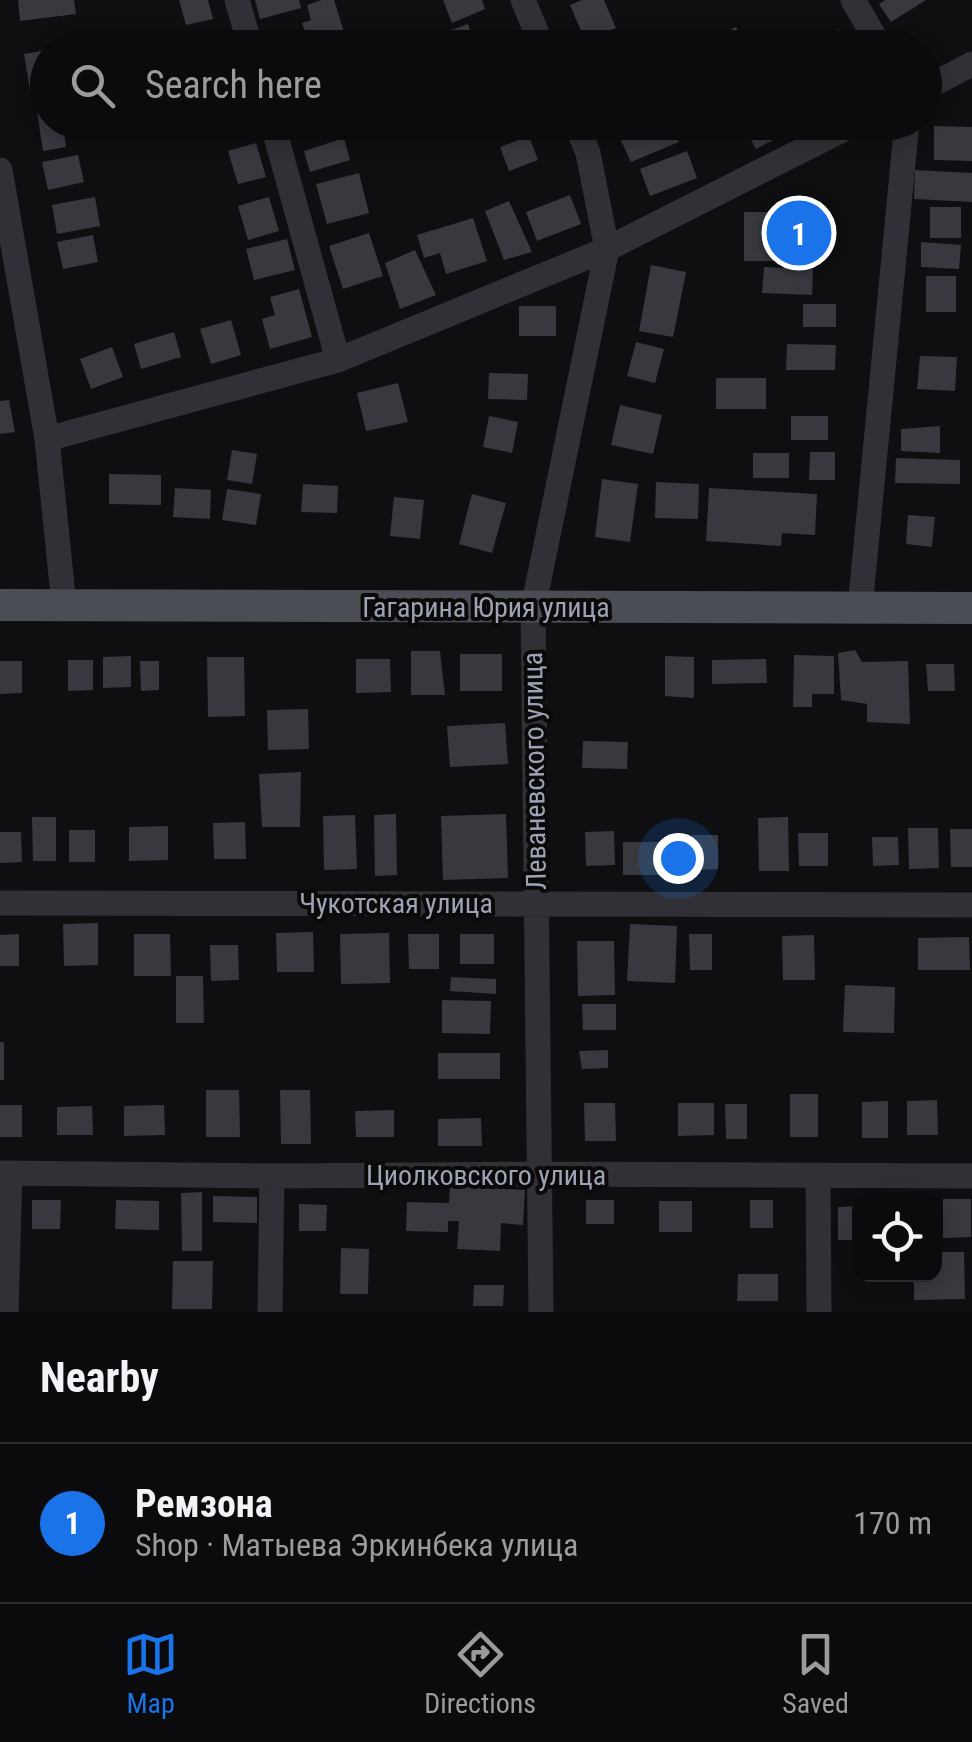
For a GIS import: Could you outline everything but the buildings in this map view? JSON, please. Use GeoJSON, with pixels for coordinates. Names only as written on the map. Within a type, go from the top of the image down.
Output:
{"type":"FeatureCollection","features":[{"type":"Feature","properties":{"kind":"main road","name":"Гагарина Юрия улица"},"geometry":{"type":"LineString","coordinates":[[0,605],[972,608]]}},
{"type":"Feature","properties":{"kind":"street"},"geometry":{"type":"LineString","coordinates":[[238,0],[246,30]]}},
{"type":"Feature","properties":{"kind":"street"},"geometry":{"type":"LineString","coordinates":[[523,0],[536,30]]}},
{"type":"Feature","properties":{"kind":"street"},"geometry":{"type":"LineString","coordinates":[[853,0],[870,30]]}},
{"type":"Feature","properties":{"kind":"street"},"geometry":{"type":"LineString","coordinates":[[942,80],[972,64]]}},
{"type":"Feature","properties":{"kind":"street"},"geometry":{"type":"LineString","coordinates":[[277,140],[338,360]]}},
{"type":"Feature","properties":{"kind":"street","name":"Леваневского улица"},"geometry":{"type":"LineString","coordinates":[[540,1312],[533,608],[607,249],[583,140]]}},
{"type":"Feature","properties":{"kind":"street"},"geometry":{"type":"LineString","coordinates":[[47,438],[338,360],[607,249],[822,140]]}},
{"type":"Feature","properties":{"kind":"street"},"geometry":{"type":"LineString","coordinates":[[860,608],[905,140]]}},
{"type":"Feature","properties":{"kind":"street"},"geometry":{"type":"LineString","coordinates":[[0,170],[47,438],[64,605]]}},
{"type":"Feature","properties":{"kind":"street","name":"Чукотская улица"},"geometry":{"type":"LineString","coordinates":[[0,903],[972,905]]}},
{"type":"Feature","properties":{"kind":"street"},"geometry":{"type":"LineString","coordinates":[[5,1173],[6,1312]]}},
{"type":"Feature","properties":{"kind":"street","name":"Циолковского улица"},"geometry":{"type":"LineString","coordinates":[[5,1173],[972,1176]]}},
{"type":"Feature","properties":{"kind":"street"},"geometry":{"type":"LineString","coordinates":[[270,1312],[272,1176]]}},
{"type":"Feature","properties":{"kind":"street"},"geometry":{"type":"LineString","coordinates":[[818,1176],[819,1312]]}},
{"type":"Feature","properties":{"kind":"place","name":"Ремзона"},"geometry":{"type":"Point","coordinates":[799,233]}}]}
